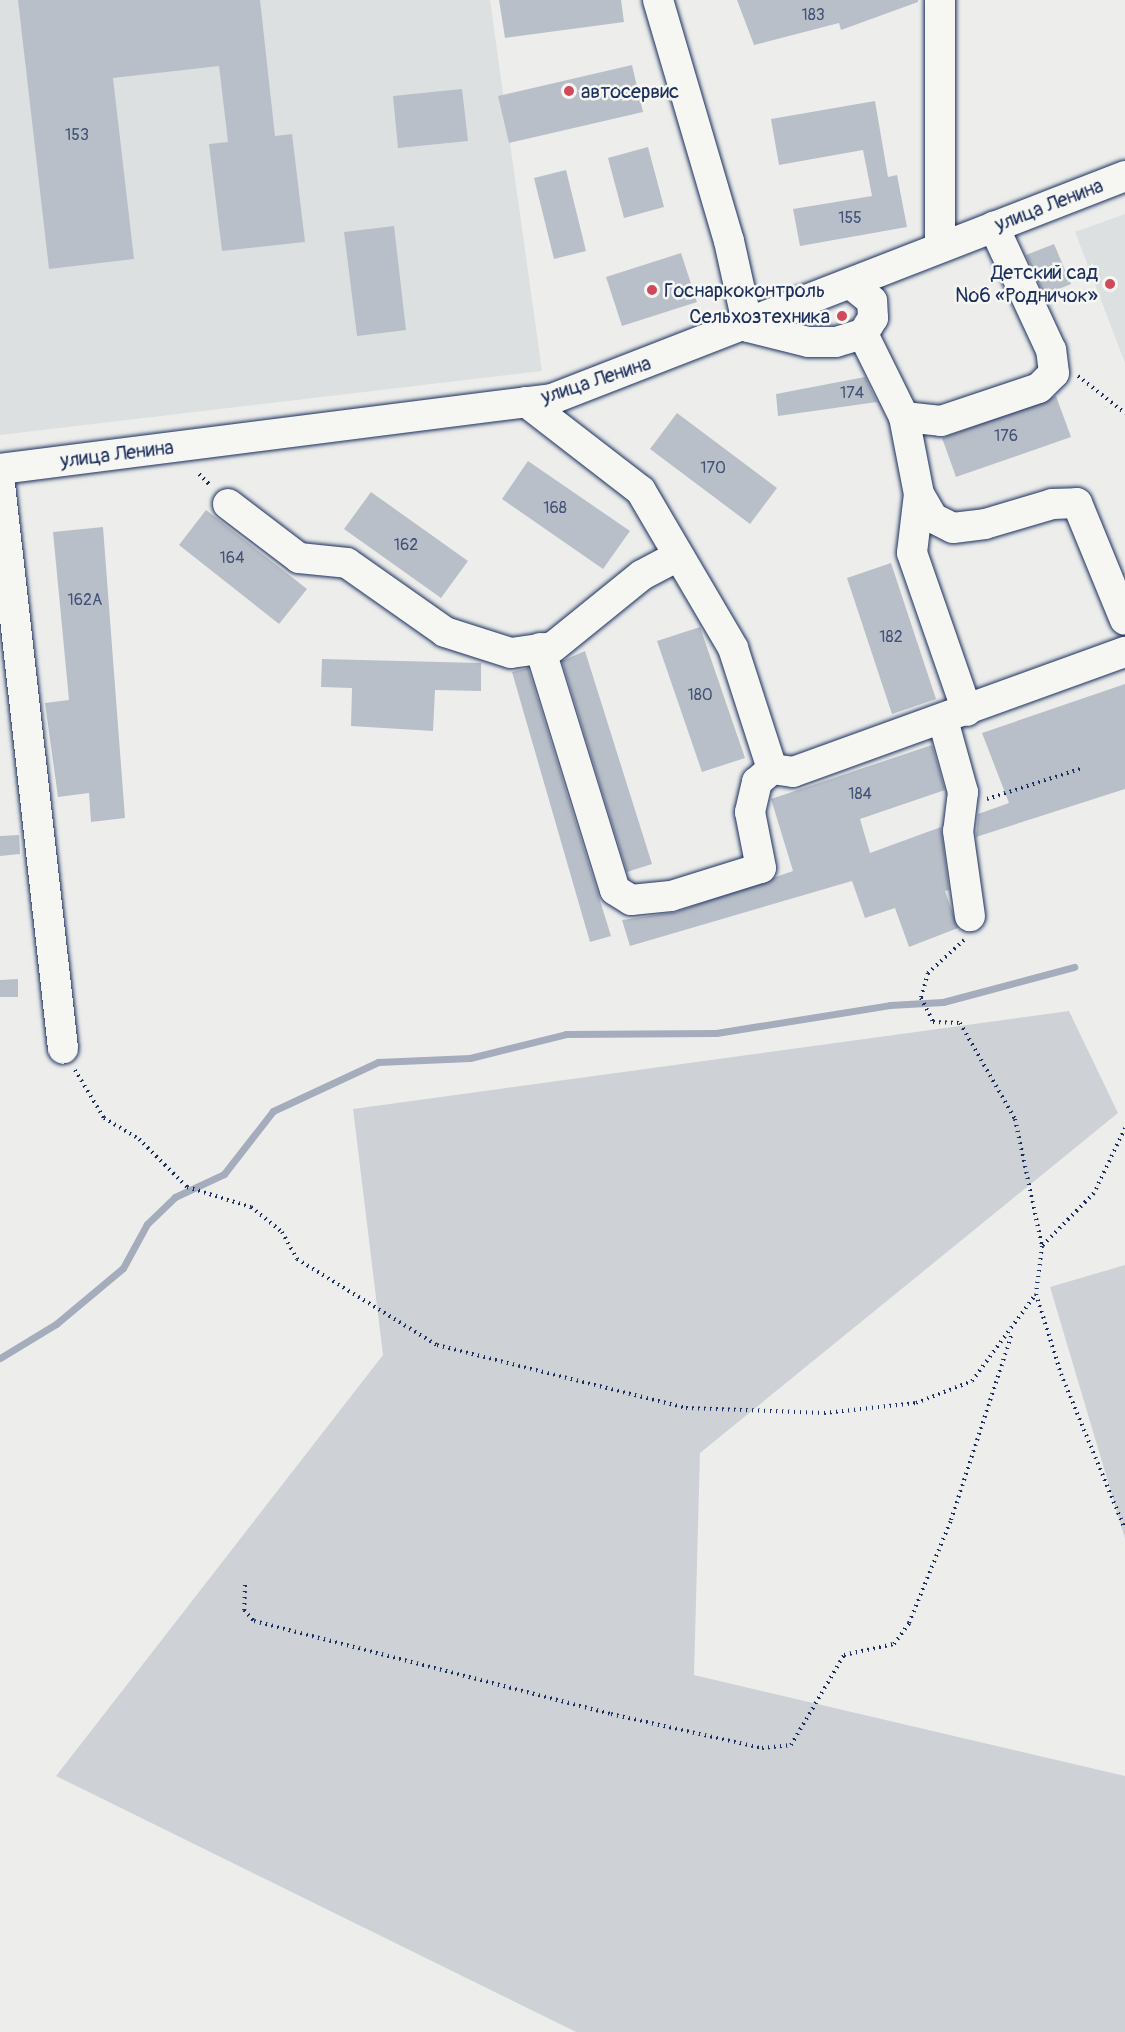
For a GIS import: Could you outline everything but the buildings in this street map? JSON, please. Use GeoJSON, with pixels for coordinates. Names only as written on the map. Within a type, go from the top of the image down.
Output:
{"type":"FeatureCollection","features":[{"type":"Feature","properties":{"kind":"street"},"geometry":{"type":"LineString","coordinates":[[658,0],[729,241],[748,327],[808,342],[862,334],[873,318],[872,301],[851,284]]}},
{"type":"Feature","properties":{"kind":"street"},"geometry":{"type":"LineString","coordinates":[[940,0],[940,247]]}},
{"type":"Feature","properties":{"kind":"street","name":"улица Ленина"},"geometry":{"type":"LineString","coordinates":[[0,469],[552,399],[748,327],[940,247],[1125,176]]}},
{"type":"Feature","properties":{"kind":"street"},"geometry":{"type":"LineString","coordinates":[[904,417],[941,421],[1039,388],[1054,373],[1052,350],[994,226]]}},
{"type":"Feature","properties":{"kind":"street"},"geometry":{"type":"LineString","coordinates":[[862,334],[904,417],[919,494],[912,553],[955,716],[963,792],[958,831],[970,916]]}},
{"type":"Feature","properties":{"kind":"street"},"geometry":{"type":"LineString","coordinates":[[526,402],[641,491],[733,648],[772,769]]}},
{"type":"Feature","properties":{"kind":"street"},"geometry":{"type":"LineString","coordinates":[[0,484],[63,1048]]}},
{"type":"Feature","properties":{"kind":"street"},"geometry":{"type":"LineString","coordinates":[[919,494],[933,518],[953,528],[985,524],[1052,504],[1077,503],[1125,620]]}},
{"type":"Feature","properties":{"kind":"street"},"geometry":{"type":"LineString","coordinates":[[228,504],[299,558],[347,563],[445,632],[511,653],[553,646],[642,575],[678,556]]}},
{"type":"Feature","properties":{"kind":"street"},"geometry":{"type":"LineString","coordinates":[[540,648],[615,890],[631,900],[671,896],[761,868],[750,812],[757,782],[772,769],[793,772],[955,716],[1125,652]]}},
{"type":"Feature","properties":{"kind":"path"},"geometry":{"type":"LineString","coordinates":[[1052,350],[1125,413]]}},
{"type":"Feature","properties":{"kind":"path"},"geometry":{"type":"LineString","coordinates":[[961,808],[1083,768]]}},
{"type":"Feature","properties":{"kind":"path"},"geometry":{"type":"LineString","coordinates":[[970,916],[961,945],[928,973],[921,999],[933,1022],[960,1023],[1015,1119],[1042,1246],[1036,1294],[1061,1374],[1125,1528]]}},
{"type":"Feature","properties":{"kind":"path"},"geometry":{"type":"LineString","coordinates":[[63,1048],[104,1118],[139,1138],[188,1187],[251,1207],[282,1232],[297,1259],[436,1345],[686,1408],[824,1413],[916,1402],[972,1382],[1012,1332],[1036,1294]]}},
{"type":"Feature","properties":{"kind":"path"},"geometry":{"type":"LineString","coordinates":[[1042,1246],[1094,1193],[1125,1128]]}},
{"type":"Feature","properties":{"kind":"path"},"geometry":{"type":"LineString","coordinates":[[245,1585],[244,1610],[254,1621],[611,1714],[762,1748],[791,1745],[844,1655],[894,1644],[909,1623],[951,1520],[1012,1332]]}},
{"type":"Feature","properties":{"kind":"shaded area"},"geometry":{"type":"Polygon","coordinates":[[[0,0],[490,0],[542,371],[0,435],[0,0]]]}},
{"type":"Feature","properties":{"kind":"shaded area","name":"Детский сад №6 «Родничок»"},"geometry":{"type":"Polygon","coordinates":[[[1125,214],[1125,363],[1075,232],[1125,214]]]}},
{"type":"Feature","properties":{"kind":"shaded area"},"geometry":{"type":"Polygon","coordinates":[[[1069,1011],[1118,1113],[700,1453],[694,1675],[1125,1776],[1125,2032],[576,2032],[56,1776],[383,1355],[353,1109],[1069,1011]]]}},
{"type":"Feature","properties":{"kind":"shaded area"},"geometry":{"type":"Polygon","coordinates":[[[1125,1265],[1125,1539],[1050,1287],[1125,1265]]]}},
{"type":"Feature","properties":{"kind":"waterway"},"geometry":{"type":"LineString","coordinates":[[0,1358],[56,1324],[123,1268],[147,1224],[175,1197],[224,1174],[273,1111],[378,1062],[470,1058],[566,1034],[716,1033],[890,1005],[943,1002],[1074,967]]}},
{"type":"Feature","properties":{"kind":"place","name":"автосервис"},"geometry":{"type":"Point","coordinates":[569,91]}},
{"type":"Feature","properties":{"kind":"place","name":"Детский сад №6 «Родничок»"},"geometry":{"type":"Point","coordinates":[1110,284]}},
{"type":"Feature","properties":{"kind":"place","name":"Госнаркоконтроль"},"geometry":{"type":"Point","coordinates":[652,290]}},
{"type":"Feature","properties":{"kind":"place","name":"Сельхозтехника"},"geometry":{"type":"Point","coordinates":[842,316]}}]}
